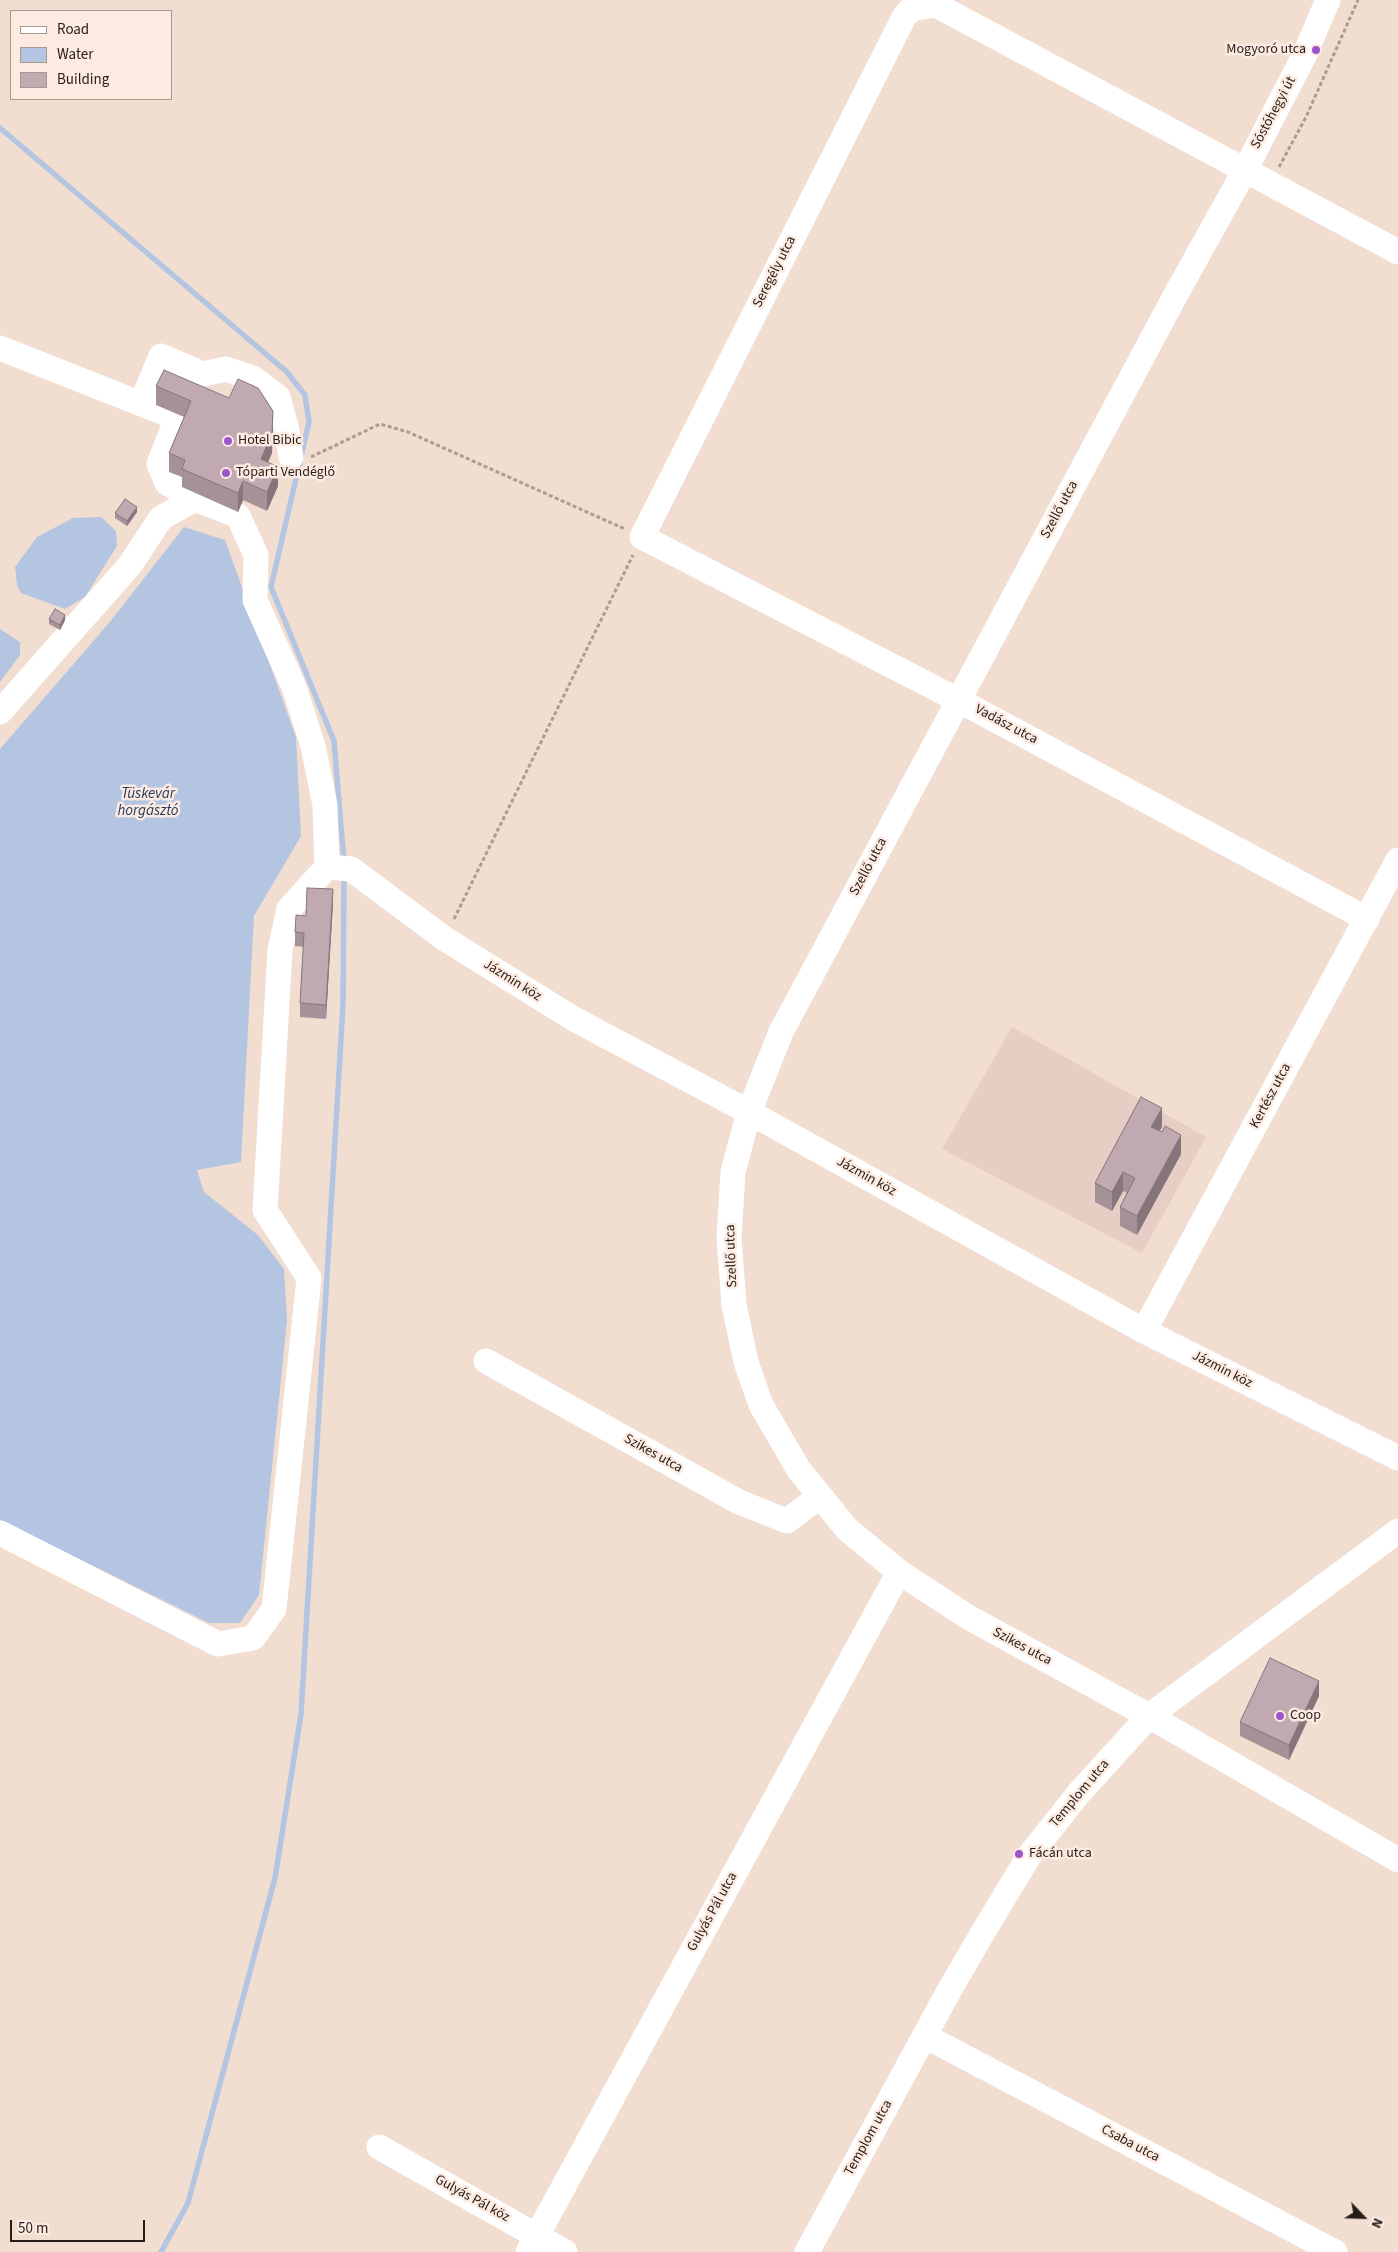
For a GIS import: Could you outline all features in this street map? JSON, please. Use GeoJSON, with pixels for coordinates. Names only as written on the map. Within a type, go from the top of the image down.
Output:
{"type":"FeatureCollection","features":[{"type":"Feature","properties":{"kind":"street","name":"Sóstóhegyi út"},"geometry":{"type":"LineString","coordinates":[[1245,170],[1304,56],[1328,0]]}},
{"type":"Feature","properties":{"kind":"street"},"geometry":{"type":"LineString","coordinates":[[902,5],[936,5],[1398,252]]}},
{"type":"Feature","properties":{"kind":"street","name":"Seregély utca"},"geometry":{"type":"LineString","coordinates":[[642,537],[900,26],[902,5]]}},
{"type":"Feature","properties":{"kind":"street","name":"Szellő utca"},"geometry":{"type":"LineString","coordinates":[[899,1572],[847,1529],[799,1470],[761,1405],[746,1362],[734,1305],[729,1238],[733,1172],[749,1112],[781,1032],[958,700],[1245,170]]}},
{"type":"Feature","properties":{"kind":"street"},"geometry":{"type":"LineString","coordinates":[[0,348],[177,418],[159,464],[168,483],[195,499],[238,516],[256,555],[255,600],[294,686],[313,746],[339,868],[289,909],[280,950],[265,1210],[308,1278],[274,1609],[253,1638],[218,1644],[0,1533]]}},
{"type":"Feature","properties":{"kind":"street"},"geometry":{"type":"LineString","coordinates":[[141,404],[161,356],[203,374],[226,368],[254,378],[278,397],[298,458]]}},
{"type":"Feature","properties":{"kind":"street"},"geometry":{"type":"LineString","coordinates":[[0,712],[130,565],[161,518],[195,499]]}},
{"type":"Feature","properties":{"kind":"street","name":"Vadász utca"},"geometry":{"type":"LineString","coordinates":[[642,537],[958,700],[1367,919]]}},
{"type":"Feature","properties":{"kind":"street","name":"Kertész utca"},"geometry":{"type":"LineString","coordinates":[[1144,1331],[1398,860]]}},
{"type":"Feature","properties":{"kind":"street","name":"Jázmin köz"},"geometry":{"type":"LineString","coordinates":[[339,868],[445,939],[574,1019],[749,1112],[1144,1331],[1398,1458]]}},
{"type":"Feature","properties":{"kind":"street","name":"Szikes utca"},"geometry":{"type":"LineString","coordinates":[[486,1362],[730,1497],[787,1521],[820,1496]]}},
{"type":"Feature","properties":{"kind":"street","name":"Templom utca"},"geometry":{"type":"LineString","coordinates":[[807,2252],[950,1989],[1029,1856],[1079,1793],[1149,1716],[1398,1530]]}},
{"type":"Feature","properties":{"kind":"street","name":"Szikes utca"},"geometry":{"type":"LineString","coordinates":[[899,1572],[968,1617],[1149,1716]]}},
{"type":"Feature","properties":{"kind":"street","name":"Gulyás Pál utca"},"geometry":{"type":"LineString","coordinates":[[532,2244],[899,1572]]}},
{"type":"Feature","properties":{"kind":"street"},"geometry":{"type":"LineString","coordinates":[[1149,1716],[1398,1860]]}},
{"type":"Feature","properties":{"kind":"street","name":"Csaba utca"},"geometry":{"type":"LineString","coordinates":[[925,2036],[1335,2252]]}},
{"type":"Feature","properties":{"kind":"street","name":"Gulyás Pál köz"},"geometry":{"type":"LineString","coordinates":[[379,2147],[532,2244],[565,2252]]}},
{"type":"Feature","properties":{"kind":"path"},"geometry":{"type":"LineString","coordinates":[[1270,184],[1306,117],[1358,0]]}},
{"type":"Feature","properties":{"kind":"path"},"geometry":{"type":"LineString","coordinates":[[298,458],[380,424],[408,432],[642,537],[445,939]]}},
{"type":"Feature","properties":{"kind":"shaded area"},"geometry":{"type":"Polygon","coordinates":[[[1012,1027],[1206,1137],[1142,1253],[942,1149],[1012,1027]]]}},
{"type":"Feature","properties":{"kind":"water"},"geometry":{"type":"Polygon","coordinates":[[[101,517],[116,531],[117,546],[85,597],[65,609],[21,593],[17,585],[15,567],[37,537],[73,518],[101,517]]]}},
{"type":"Feature","properties":{"kind":"water","name":"Tüskevár horgásztó"},"geometry":{"type":"Polygon","coordinates":[[[184,527],[225,540],[296,737],[301,836],[254,916],[241,1162],[197,1170],[204,1192],[258,1235],[284,1269],[287,1320],[259,1595],[240,1623],[209,1623],[0,1520],[0,749],[109,623],[184,527]]]}},
{"type":"Feature","properties":{"kind":"water"},"geometry":{"type":"Polygon","coordinates":[[[0,629],[20,642],[20,655],[0,682],[0,629]]]}},
{"type":"Feature","properties":{"kind":"building","name":"Hotel Bibic"},"geometry":{"type":"Polygon","coordinates":[[[164,370],[229,398],[238,379],[258,388],[273,411],[272,434],[261,459],[278,467],[267,492],[243,481],[238,493],[182,469],[185,460],[169,453],[191,401],[156,386],[164,370]]]}},
{"type":"Feature","properties":{"kind":"building"},"geometry":{"type":"Polygon","coordinates":[[[125,499],[137,507],[127,521],[115,513],[125,499]]]}},
{"type":"Feature","properties":{"kind":"building"},"geometry":{"type":"Polygon","coordinates":[[[55,609],[65,615],[60,625],[49,619],[55,609]]]}},
{"type":"Feature","properties":{"kind":"building"},"geometry":{"type":"Polygon","coordinates":[[[307,888],[333,889],[326,1005],[300,1003],[304,933],[295,932],[296,915],[306,916],[307,888]]]}},
{"type":"Feature","properties":{"kind":"building"},"geometry":{"type":"Polygon","coordinates":[[[1141,1097],[1162,1108],[1151,1127],[1162,1132],[1165,1126],[1181,1135],[1137,1216],[1120,1207],[1135,1178],[1123,1172],[1112,1192],[1095,1183],[1141,1097]]]}},
{"type":"Feature","properties":{"kind":"building","name":"Coop"},"geometry":{"type":"Polygon","coordinates":[[[1270,1658],[1319,1681],[1289,1745],[1240,1722],[1270,1658]]]}},
{"type":"Feature","properties":{"kind":"waterway"},"geometry":{"type":"LineString","coordinates":[[0,128],[287,372],[305,395],[309,422],[271,587],[334,741],[344,862]]}},
{"type":"Feature","properties":{"kind":"waterway"},"geometry":{"type":"LineString","coordinates":[[161,2252],[188,2203],[275,1878],[301,1714],[343,1005],[344,873]]}},
{"type":"Feature","properties":{"kind":"place","name":"Mogyoró utca"},"geometry":{"type":"Point","coordinates":[1316,50]}},
{"type":"Feature","properties":{"kind":"place","name":"Hotel Bibic"},"geometry":{"type":"Point","coordinates":[228,441]}},
{"type":"Feature","properties":{"kind":"place","name":"Tóparti Vendéglő"},"geometry":{"type":"Point","coordinates":[226,473]}},
{"type":"Feature","properties":{"kind":"place","name":"Coop"},"geometry":{"type":"Point","coordinates":[1280,1716]}},
{"type":"Feature","properties":{"kind":"place","name":"Fácán utca"},"geometry":{"type":"Point","coordinates":[1019,1854]}}]}
